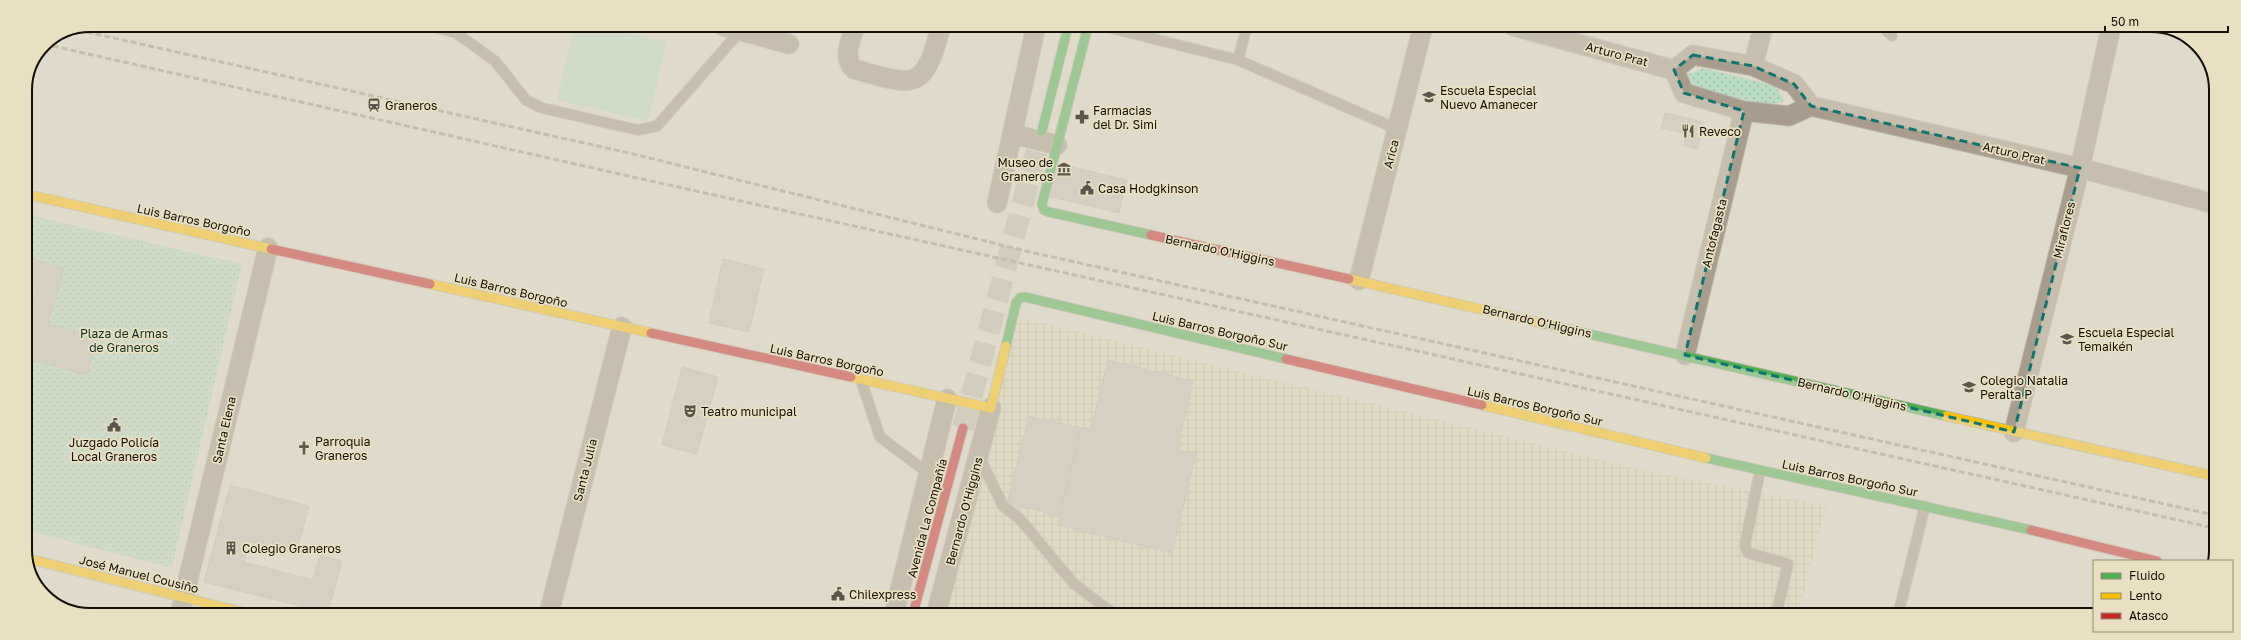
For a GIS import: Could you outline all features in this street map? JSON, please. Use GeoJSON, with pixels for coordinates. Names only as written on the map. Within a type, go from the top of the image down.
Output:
{"type":"FeatureCollection","features":[{"type":"Feature","properties":{"kind":"street"},"geometry":{"type":"LineString","coordinates":[[754,32],[789,44]]}},
{"type":"Feature","properties":{"kind":"street"},"geometry":{"type":"LineString","coordinates":[[853,32],[848,52],[851,66],[854,69],[899,81],[916,78],[927,68],[934,56],[940,32]]}},
{"type":"Feature","properties":{"kind":"street"},"geometry":{"type":"LineString","coordinates":[[998,203],[1035,32]]}},
{"type":"Feature","properties":{"kind":"street"},"geometry":{"type":"LineString","coordinates":[[1042,131],[1067,32]]}},
{"type":"Feature","properties":{"kind":"street","name":"Bernardo O'Higgins"},"geometry":{"type":"LineString","coordinates":[[1086,32],[1042,204],[1044,210],[1049,212],[1359,280],[2014,432],[2209,475]]}},
{"type":"Feature","properties":{"kind":"street","name":"Arica"},"geometry":{"type":"LineString","coordinates":[[1359,280],[1421,32]]}},
{"type":"Feature","properties":{"kind":"street","name":"Arturo Prat"},"geometry":{"type":"LineString","coordinates":[[1535,32],[1674,70]]}},
{"type":"Feature","properties":{"kind":"street"},"geometry":{"type":"LineString","coordinates":[[1753,66],[1762,32]]}},
{"type":"Feature","properties":{"kind":"street","name":"Miraflores"},"geometry":{"type":"LineString","coordinates":[[2014,432],[2080,168],[2109,32]]}},
{"type":"Feature","properties":{"kind":"street"},"geometry":{"type":"LineString","coordinates":[[1694,55],[1753,66],[1794,84],[1811,106],[1789,116],[1744,111],[1684,93],[1674,70],[1694,55]]}},
{"type":"Feature","properties":{"kind":"street","name":"Arturo Prat"},"geometry":{"type":"LineString","coordinates":[[1811,106],[2080,168],[2209,202]]}},
{"type":"Feature","properties":{"kind":"street","name":"Antofagasta"},"geometry":{"type":"LineString","coordinates":[[1685,355],[1744,111]]}},
{"type":"Feature","properties":{"kind":"street"},"geometry":{"type":"LineString","coordinates":[[1012,134],[1057,145]]}},
{"type":"Feature","properties":{"kind":"street","name":"Luis Barros Borgoño"},"geometry":{"type":"LineString","coordinates":[[32,196],[991,408]]}},
{"type":"Feature","properties":{"kind":"street","name":"Santa Elena"},"geometry":{"type":"LineString","coordinates":[[182,605],[268,248]]}},
{"type":"Feature","properties":{"kind":"street","name":"Luis Barros Borgoño Sur"},"geometry":{"type":"LineString","coordinates":[[991,408],[1016,303],[1020,298],[1025,297],[1760,471],[1996,521],[2153,560]]}},
{"type":"Feature","properties":{"kind":"street","name":"Santa Julia"},"geometry":{"type":"LineString","coordinates":[[550,608],[622,327]]}},
{"type":"Feature","properties":{"kind":"street"},"geometry":{"type":"LineString","coordinates":[[895,608],[947,399]]}},
{"type":"Feature","properties":{"kind":"street","name":"Bernardo O'Higgins"},"geometry":{"type":"LineString","coordinates":[[938,608],[991,408]]}},
{"type":"Feature","properties":{"kind":"street","name":"Avenida La Compañía"},"geometry":{"type":"LineString","coordinates":[[915,608],[963,428]]}},
{"type":"Feature","properties":{"kind":"street","name":"José Manuel Cousiño"},"geometry":{"type":"LineString","coordinates":[[33,560],[182,605],[206,608]]}},
{"type":"Feature","properties":{"kind":"lane"},"geometry":{"type":"LineString","coordinates":[[452,32],[456,33],[495,61],[526,100],[537,105],[638,130],[657,126],[739,32]]}},
{"type":"Feature","properties":{"kind":"lane"},"geometry":{"type":"LineString","coordinates":[[1127,32],[1238,60],[1397,128]]}},
{"type":"Feature","properties":{"kind":"lane"},"geometry":{"type":"LineString","coordinates":[[1238,60],[1245,32]]}},
{"type":"Feature","properties":{"kind":"lane"},"geometry":{"type":"LineString","coordinates":[[1888,32],[1892,36]]}},
{"type":"Feature","properties":{"kind":"lane"},"geometry":{"type":"LineString","coordinates":[[861,380],[880,437],[928,472]]}},
{"type":"Feature","properties":{"kind":"lane"},"geometry":{"type":"LineString","coordinates":[[979,454],[1003,506],[1019,518],[1074,584],[1106,608]]}},
{"type":"Feature","properties":{"kind":"lane"},"geometry":{"type":"LineString","coordinates":[[1760,471],[1745,545],[1748,553],[1788,564],[1778,608]]}},
{"type":"Feature","properties":{"kind":"lane"},"geometry":{"type":"LineString","coordinates":[[1900,608],[1925,506]]}},
{"type":"Feature","properties":{"kind":"highlighted area"},"geometry":{"type":"Polygon","coordinates":[[[1693,55],[1753,66],[1794,84],[1811,106],[2080,168],[2014,432],[1685,355],[1744,111],[1684,93],[1674,70],[1693,55]]]}},
{"type":"Feature","properties":{"kind":"shaded area"},"geometry":{"type":"Polygon","coordinates":[[[1025,319],[1643,470],[1826,506],[1800,608],[944,608],[1014,324],[1025,319]]]}},
{"type":"Feature","properties":{"kind":"green space"},"geometry":{"type":"Polygon","coordinates":[[[573,32],[624,32],[667,42],[648,121],[557,100],[573,32]]]}},
{"type":"Feature","properties":{"kind":"green space"},"geometry":{"type":"Polygon","coordinates":[[[1703,68],[1776,86],[1784,101],[1769,106],[1694,87],[1687,75],[1703,68]]]}},
{"type":"Feature","properties":{"kind":"green space","name":"Plaza de Armas de Graneros"},"geometry":{"type":"Polygon","coordinates":[[[32,216],[242,264],[172,568],[32,532],[32,216]]]}},
{"type":"Feature","properties":{"kind":"building","name":"Reveco"},"geometry":{"type":"Polygon","coordinates":[[[1665,113],[1704,122],[1698,149],[1684,146],[1687,134],[1661,128],[1665,113]]]}},
{"type":"Feature","properties":{"kind":"building","name":"Casa Hodgkinson"},"geometry":{"type":"Polygon","coordinates":[[[1055,163],[1127,180],[1119,213],[1048,196],[1055,163]]]}},
{"type":"Feature","properties":{"kind":"building"},"geometry":{"type":"Polygon","coordinates":[[[32,259],[64,268],[48,324],[98,337],[87,375],[32,360],[32,308],[36,293],[32,292],[32,259]]]}},
{"type":"Feature","properties":{"kind":"building"},"geometry":{"type":"Polygon","coordinates":[[[723,259],[764,269],[749,332],[709,323],[723,259]]]}},
{"type":"Feature","properties":{"kind":"building"},"geometry":{"type":"Polygon","coordinates":[[[1108,360],[1193,381],[1177,450],[1196,454],[1172,553],[1058,525],[1081,428],[1091,430],[1108,360]]]}},
{"type":"Feature","properties":{"kind":"building","name":"Teatro municipal"},"geometry":{"type":"Polygon","coordinates":[[[682,367],[718,377],[697,454],[662,445],[682,367]]]}},
{"type":"Feature","properties":{"kind":"building"},"geometry":{"type":"Polygon","coordinates":[[[1029,416],[1081,428],[1059,516],[1007,503],[1029,416]]]}},
{"type":"Feature","properties":{"kind":"building","name":"Colegio Graneros"},"geometry":{"type":"Polygon","coordinates":[[[230,485],[309,506],[296,554],[250,542],[244,562],[313,580],[320,555],[342,561],[329,608],[308,608],[204,582],[230,485]]]}},
{"type":"Feature","properties":{"kind":"tunnel"},"geometry":{"type":"LineString","coordinates":[[963,428],[1042,131]]}},
{"type":"Feature","properties":{"kind":"railway"},"geometry":{"type":"LineString","coordinates":[[88,32],[629,153],[1030,252],[2209,514]]}},
{"type":"Feature","properties":{"kind":"railway"},"geometry":{"type":"LineString","coordinates":[[53,46],[624,175],[2209,527]]}},
{"type":"Feature","properties":{"kind":"traffic: fast"},"geometry":{"type":"LineString","coordinates":[[1042,131],[1067,32]]}},
{"type":"Feature","properties":{"kind":"traffic: fast"},"geometry":{"type":"LineString","coordinates":[[1086,32],[1042,204],[1044,210],[1049,212],[1151,235]]}},
{"type":"Feature","properties":{"kind":"traffic: fast"},"geometry":{"type":"LineString","coordinates":[[1006,346],[1016,303],[1020,298],[1025,297],[1286,359]]}},
{"type":"Feature","properties":{"kind":"traffic: fast"},"geometry":{"type":"LineString","coordinates":[[1541,323],[1946,416]]}},
{"type":"Feature","properties":{"kind":"traffic: fast"},"geometry":{"type":"LineString","coordinates":[[1706,458],[2031,530]]}},
{"type":"Feature","properties":{"kind":"traffic: slow"},"geometry":{"type":"LineString","coordinates":[[32,196],[271,249]]}},
{"type":"Feature","properties":{"kind":"traffic: slow"},"geometry":{"type":"LineString","coordinates":[[1349,279],[1541,323]]}},
{"type":"Feature","properties":{"kind":"traffic: slow"},"geometry":{"type":"LineString","coordinates":[[430,284],[651,333]]}},
{"type":"Feature","properties":{"kind":"traffic: slow"},"geometry":{"type":"LineString","coordinates":[[851,377],[991,408],[1006,346]]}},
{"type":"Feature","properties":{"kind":"traffic: slow"},"geometry":{"type":"LineString","coordinates":[[1482,405],[1706,458]]}},
{"type":"Feature","properties":{"kind":"traffic: slow"},"geometry":{"type":"LineString","coordinates":[[1946,416],[2209,475]]}},
{"type":"Feature","properties":{"kind":"traffic: slow"},"geometry":{"type":"LineString","coordinates":[[33,560],[226,608]]}},
{"type":"Feature","properties":{"kind":"traffic: jam"},"geometry":{"type":"LineString","coordinates":[[1151,235],[1349,279]]}},
{"type":"Feature","properties":{"kind":"traffic: jam"},"geometry":{"type":"LineString","coordinates":[[271,249],[430,284]]}},
{"type":"Feature","properties":{"kind":"traffic: jam"},"geometry":{"type":"LineString","coordinates":[[651,333],[851,377]]}},
{"type":"Feature","properties":{"kind":"traffic: jam"},"geometry":{"type":"LineString","coordinates":[[1286,359],[1482,405]]}},
{"type":"Feature","properties":{"kind":"traffic: jam"},"geometry":{"type":"LineString","coordinates":[[915,608],[963,428]]}},
{"type":"Feature","properties":{"kind":"traffic: jam"},"geometry":{"type":"LineString","coordinates":[[2031,530],[2153,560]]}},
{"type":"Feature","properties":{"kind":"place","name":"Escuela Especial Nuevo Amanecer"},"geometry":{"type":"Point","coordinates":[1429,97]}},
{"type":"Feature","properties":{"kind":"place","name":"Graneros"},"geometry":{"type":"Point","coordinates":[374,105]}},
{"type":"Feature","properties":{"kind":"place","name":"Farmacias del Dr. Simi"},"geometry":{"type":"Point","coordinates":[1082,117]}},
{"type":"Feature","properties":{"kind":"place","name":"Reveco"},"geometry":{"type":"Point","coordinates":[1688,131]}},
{"type":"Feature","properties":{"kind":"place","name":"Museo de Graneros"},"geometry":{"type":"Point","coordinates":[1064,169]}},
{"type":"Feature","properties":{"kind":"place","name":"Casa Hodgkinson"},"geometry":{"type":"Point","coordinates":[1087,188]}},
{"type":"Feature","properties":{"kind":"place","name":"Escuela Especial Temaikén"},"geometry":{"type":"Point","coordinates":[2067,339]}},
{"type":"Feature","properties":{"kind":"place","name":"Colegio Natalia Peralta P"},"geometry":{"type":"Point","coordinates":[1969,387]}},
{"type":"Feature","properties":{"kind":"place","name":"Teatro municipal"},"geometry":{"type":"Point","coordinates":[690,411]}},
{"type":"Feature","properties":{"kind":"place","name":"Juzgado Policía Local Graneros"},"geometry":{"type":"Point","coordinates":[114,425]}},
{"type":"Feature","properties":{"kind":"place","name":"Parroquia Graneros"},"geometry":{"type":"Point","coordinates":[304,448]}},
{"type":"Feature","properties":{"kind":"place","name":"Colegio Graneros"},"geometry":{"type":"Point","coordinates":[231,548]}},
{"type":"Feature","properties":{"kind":"place","name":"Chilexpress"},"geometry":{"type":"Point","coordinates":[838,594]}}]}
